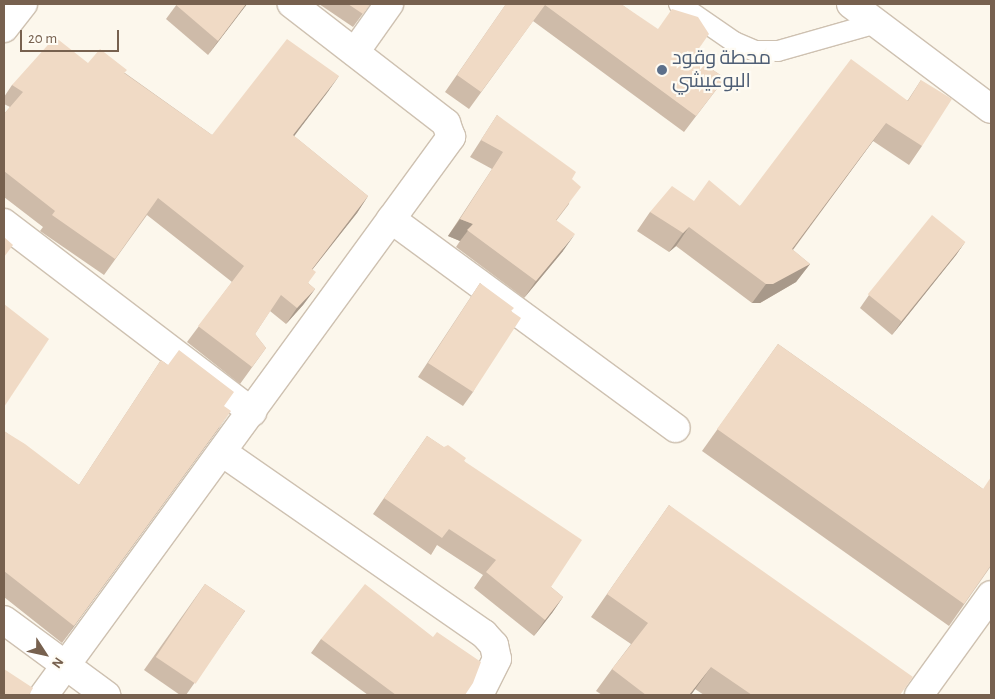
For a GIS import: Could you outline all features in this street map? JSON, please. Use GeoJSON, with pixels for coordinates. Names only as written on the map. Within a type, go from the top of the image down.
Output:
{"type":"FeatureCollection","features":[{"type":"Feature","properties":{"kind":"street"},"geometry":{"type":"LineString","coordinates":[[4,28],[23,4]]}},
{"type":"Feature","properties":{"kind":"street"},"geometry":{"type":"LineString","coordinates":[[44,695],[451,137],[451,132],[446,122],[292,4]]}},
{"type":"Feature","properties":{"kind":"street"},"geometry":{"type":"LineString","coordinates":[[355,52],[389,4]]}},
{"type":"Feature","properties":{"kind":"street"},"geometry":{"type":"LineString","coordinates":[[851,4],[991,109]]}},
{"type":"Feature","properties":{"kind":"street"},"geometry":{"type":"LineString","coordinates":[[391,219],[675,428]]}},
{"type":"Feature","properties":{"kind":"street"},"geometry":{"type":"LineString","coordinates":[[4,223],[252,412]]}},
{"type":"Feature","properties":{"kind":"street"},"geometry":{"type":"LineString","coordinates":[[222,452],[484,634],[494,646],[497,659],[479,695]]}},
{"type":"Feature","properties":{"kind":"street"},"geometry":{"type":"LineString","coordinates":[[918,695],[991,595]]}},
{"type":"Feature","properties":{"kind":"street"},"geometry":{"type":"LineString","coordinates":[[4,620],[106,695]]}},
{"type":"Feature","properties":{"kind":"lane"},"geometry":{"type":"LineString","coordinates":[[679,4],[734,42],[755,51],[778,51],[877,23]]}},
{"type":"Feature","properties":{"kind":"building"},"geometry":{"type":"Polygon","coordinates":[[[177,4],[246,4],[218,41],[177,4]]]}},
{"type":"Feature","properties":{"kind":"building"},"geometry":{"type":"Polygon","coordinates":[[[348,4],[370,4],[363,14],[348,4]]]}},
{"type":"Feature","properties":{"kind":"building"},"geometry":{"type":"Polygon","coordinates":[[[506,4],[621,4],[658,29],[672,9],[698,17],[709,34],[693,57],[725,78],[696,116],[545,5],[481,92],[457,75],[506,4]]]}},
{"type":"Feature","properties":{"kind":"building"},"geometry":{"type":"Polygon","coordinates":[[[55,37],[88,63],[100,49],[127,70],[124,73],[212,135],[287,39],[339,76],[293,135],[368,196],[312,269],[316,272],[308,283],[315,289],[297,308],[281,295],[255,334],[266,348],[252,367],[198,326],[244,266],[158,198],[115,259],[52,215],[55,211],[4,171],[4,114],[23,92],[12,85],[55,37]]]}},
{"type":"Feature","properties":{"kind":"building"},"geometry":{"type":"Polygon","coordinates":[[[851,59],[908,101],[921,80],[952,99],[922,146],[886,123],[792,249],[810,264],[773,284],[766,284],[689,227],[683,233],[650,212],[672,186],[694,201],[709,180],[740,206],[851,59]]]}},
{"type":"Feature","properties":{"kind":"building"},"geometry":{"type":"Polygon","coordinates":[[[497,115],[576,172],[572,179],[581,187],[556,220],[575,234],[536,281],[467,230],[473,224],[460,219],[503,152],[481,140],[497,115]]]}},
{"type":"Feature","properties":{"kind":"building"},"geometry":{"type":"Polygon","coordinates":[[[932,215],[965,242],[901,321],[868,294],[932,215]]]}},
{"type":"Feature","properties":{"kind":"building"},"geometry":{"type":"Polygon","coordinates":[[[4,237],[13,245],[4,257],[4,237]]]}},
{"type":"Feature","properties":{"kind":"building"},"geometry":{"type":"Polygon","coordinates":[[[480,283],[514,308],[511,311],[521,318],[473,392],[428,363],[480,283]]]}},
{"type":"Feature","properties":{"kind":"building"},"geometry":{"type":"Polygon","coordinates":[[[4,304],[49,339],[4,407],[4,304]]]}},
{"type":"Feature","properties":{"kind":"building"},"geometry":{"type":"Polygon","coordinates":[[[778,344],[983,489],[991,477],[991,565],[964,604],[717,429],[778,344]]]}},
{"type":"Feature","properties":{"kind":"building"},"geometry":{"type":"Polygon","coordinates":[[[179,350],[234,392],[224,406],[231,411],[74,626],[4,571],[4,431],[25,444],[79,485],[161,360],[168,365],[179,350]]]}},
{"type":"Feature","properties":{"kind":"building"},"geometry":{"type":"Polygon","coordinates":[[[427,436],[444,447],[448,445],[466,458],[464,461],[582,540],[551,587],[563,597],[545,620],[486,572],[496,560],[449,529],[442,538],[384,498],[427,436]]]}},
{"type":"Feature","properties":{"kind":"building"},"geometry":{"type":"Polygon","coordinates":[[[669,505],[913,677],[900,695],[752,695],[711,667],[689,695],[646,695],[612,669],[648,623],[607,594],[669,505]]]}},
{"type":"Feature","properties":{"kind":"building"},"geometry":{"type":"Polygon","coordinates":[[[205,584],[245,611],[196,684],[156,657],[205,584]]]}},
{"type":"Feature","properties":{"kind":"building"},"geometry":{"type":"Polygon","coordinates":[[[365,584],[433,637],[437,632],[481,662],[473,683],[465,695],[396,695],[321,639],[365,584]]]}},
{"type":"Feature","properties":{"kind":"building"},"geometry":{"type":"Polygon","coordinates":[[[4,669],[33,688],[29,695],[4,695],[4,669]]]}},
{"type":"Feature","properties":{"kind":"place","name":"محطة وقود البوعيشي"},"geometry":{"type":"Point","coordinates":[662,70]}}]}
